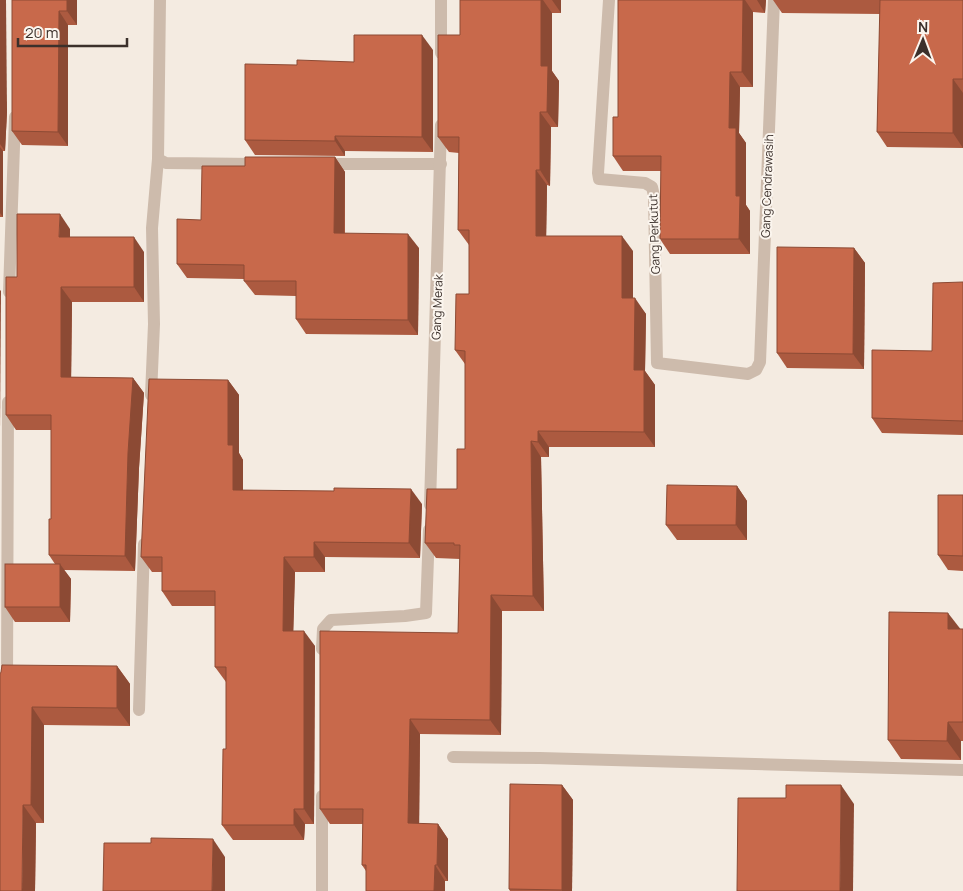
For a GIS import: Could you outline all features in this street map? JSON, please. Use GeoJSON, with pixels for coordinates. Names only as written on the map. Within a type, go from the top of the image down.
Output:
{"type":"FeatureCollection","features":[{"type":"Feature","properties":{"kind":"street"},"geometry":{"type":"LineString","coordinates":[[150,410],[154,324],[152,228],[158,159],[160,0]]}},
{"type":"Feature","properties":{"kind":"street"},"geometry":{"type":"LineString","coordinates":[[441,0],[441,66]]}},
{"type":"Feature","properties":{"kind":"street","name":"Gang Perkutut"},"geometry":{"type":"LineString","coordinates":[[609,0],[598,172],[600,178],[645,183],[652,187],[654,196],[657,363],[748,374],[756,370]]}},
{"type":"Feature","properties":{"kind":"street","name":"Gang Cendrawasih"},"geometry":{"type":"LineString","coordinates":[[756,370],[760,362],[774,0]]}},
{"type":"Feature","properties":{"kind":"street"},"geometry":{"type":"LineString","coordinates":[[9,308],[15,103]]}},
{"type":"Feature","properties":{"kind":"street","name":"Gang Merak"},"geometry":{"type":"LineString","coordinates":[[322,662],[322,632],[330,620],[426,613],[441,164],[441,113]]}},
{"type":"Feature","properties":{"kind":"street"},"geometry":{"type":"LineString","coordinates":[[158,159],[166,163],[276,164]]}},
{"type":"Feature","properties":{"kind":"street"},"geometry":{"type":"LineString","coordinates":[[315,164],[441,164]]}},
{"type":"Feature","properties":{"kind":"street"},"geometry":{"type":"LineString","coordinates":[[7,687],[8,388]]}},
{"type":"Feature","properties":{"kind":"street"},"geometry":{"type":"LineString","coordinates":[[138,710],[145,536]]}},
{"type":"Feature","properties":{"kind":"street"},"geometry":{"type":"LineString","coordinates":[[453,757],[963,770]]}},
{"type":"Feature","properties":{"kind":"street"},"geometry":{"type":"LineString","coordinates":[[322,782],[322,891]]}},
{"type":"Feature","properties":{"kind":"building"},"geometry":{"type":"Polygon","coordinates":[[[12,0],[67,0],[67,11],[59,11],[58,132],[12,131],[12,0]]]}},
{"type":"Feature","properties":{"kind":"building"},"geometry":{"type":"Polygon","coordinates":[[[460,0],[541,0],[541,66],[548,66],[547,112],[540,112],[540,170],[536,170],[536,236],[622,236],[622,298],[635,298],[634,370],[644,370],[644,432],[538,431],[538,442],[531,441],[533,596],[491,595],[490,720],[410,719],[408,823],[438,824],[434,891],[366,891],[366,865],[362,865],[363,809],[320,809],[320,631],[458,633],[460,545],[454,545],[454,543],[425,543],[427,489],[457,489],[457,449],[465,449],[465,351],[455,350],[456,294],[469,294],[469,230],[458,230],[459,137],[438,137],[438,35],[460,35],[460,0]]]}},
{"type":"Feature","properties":{"kind":"building"},"geometry":{"type":"Polygon","coordinates":[[[618,0],[743,0],[742,72],[730,72],[729,128],[736,128],[736,196],[740,196],[739,239],[660,239],[661,156],[613,156],[613,117],[618,117],[618,0]]]}},
{"type":"Feature","properties":{"kind":"building"},"geometry":{"type":"Polygon","coordinates":[[[880,0],[963,0],[963,79],[953,79],[953,133],[877,132],[880,0]]]}},
{"type":"Feature","properties":{"kind":"building"},"geometry":{"type":"Polygon","coordinates":[[[354,35],[422,35],[422,137],[335,136],[335,141],[245,140],[245,64],[297,65],[297,60],[354,62],[354,35]]]}},
{"type":"Feature","properties":{"kind":"building"},"geometry":{"type":"Polygon","coordinates":[[[245,157],[335,157],[334,233],[408,234],[408,320],[296,319],[296,281],[244,281],[244,265],[177,264],[177,219],[201,220],[202,166],[245,166],[245,157]]]}},
{"type":"Feature","properties":{"kind":"building"},"geometry":{"type":"Polygon","coordinates":[[[17,214],[60,214],[59,237],[134,237],[134,287],[61,287],[61,377],[133,378],[128,453],[125,556],[49,555],[51,415],[6,415],[6,277],[17,277],[17,214]]]}},
{"type":"Feature","properties":{"kind":"building"},"geometry":{"type":"Polygon","coordinates":[[[777,247],[854,248],[853,354],[777,353],[777,247]]]}},
{"type":"Feature","properties":{"kind":"building"},"geometry":{"type":"Polygon","coordinates":[[[963,282],[963,421],[872,418],[872,350],[932,351],[933,283],[963,282]]]}},
{"type":"Feature","properties":{"kind":"building"},"geometry":{"type":"Polygon","coordinates":[[[149,379],[228,380],[228,445],[233,445],[233,490],[334,491],[334,488],[411,489],[409,543],[314,542],[314,557],[284,557],[283,631],[304,631],[304,809],[294,809],[294,825],[222,825],[223,749],[226,749],[226,667],[215,667],[215,591],[162,591],[162,557],[141,557],[149,379]]]}},
{"type":"Feature","properties":{"kind":"building"},"geometry":{"type":"Polygon","coordinates":[[[667,485],[737,486],[736,525],[666,525],[667,485]]]}},
{"type":"Feature","properties":{"kind":"building"},"geometry":{"type":"Polygon","coordinates":[[[938,495],[963,495],[963,556],[938,555],[938,495]]]}},
{"type":"Feature","properties":{"kind":"building"},"geometry":{"type":"Polygon","coordinates":[[[5,564],[60,564],[60,607],[5,607],[5,564]]]}},
{"type":"Feature","properties":{"kind":"building"},"geometry":{"type":"Polygon","coordinates":[[[889,612],[948,613],[948,629],[963,629],[963,722],[948,722],[947,741],[888,740],[889,612]]]}},
{"type":"Feature","properties":{"kind":"building"},"geometry":{"type":"Polygon","coordinates":[[[2,665],[117,666],[117,708],[32,707],[31,805],[23,805],[22,891],[0,891],[0,674],[2,665]]]}},
{"type":"Feature","properties":{"kind":"building"},"geometry":{"type":"Polygon","coordinates":[[[510,784],[562,785],[562,890],[509,889],[510,784]]]}},
{"type":"Feature","properties":{"kind":"building"},"geometry":{"type":"Polygon","coordinates":[[[786,785],[841,785],[840,891],[737,891],[738,798],[786,798],[786,785]]]}},
{"type":"Feature","properties":{"kind":"building"},"geometry":{"type":"Polygon","coordinates":[[[151,838],[213,839],[212,891],[103,891],[104,843],[151,843],[151,838]]]}}]}
